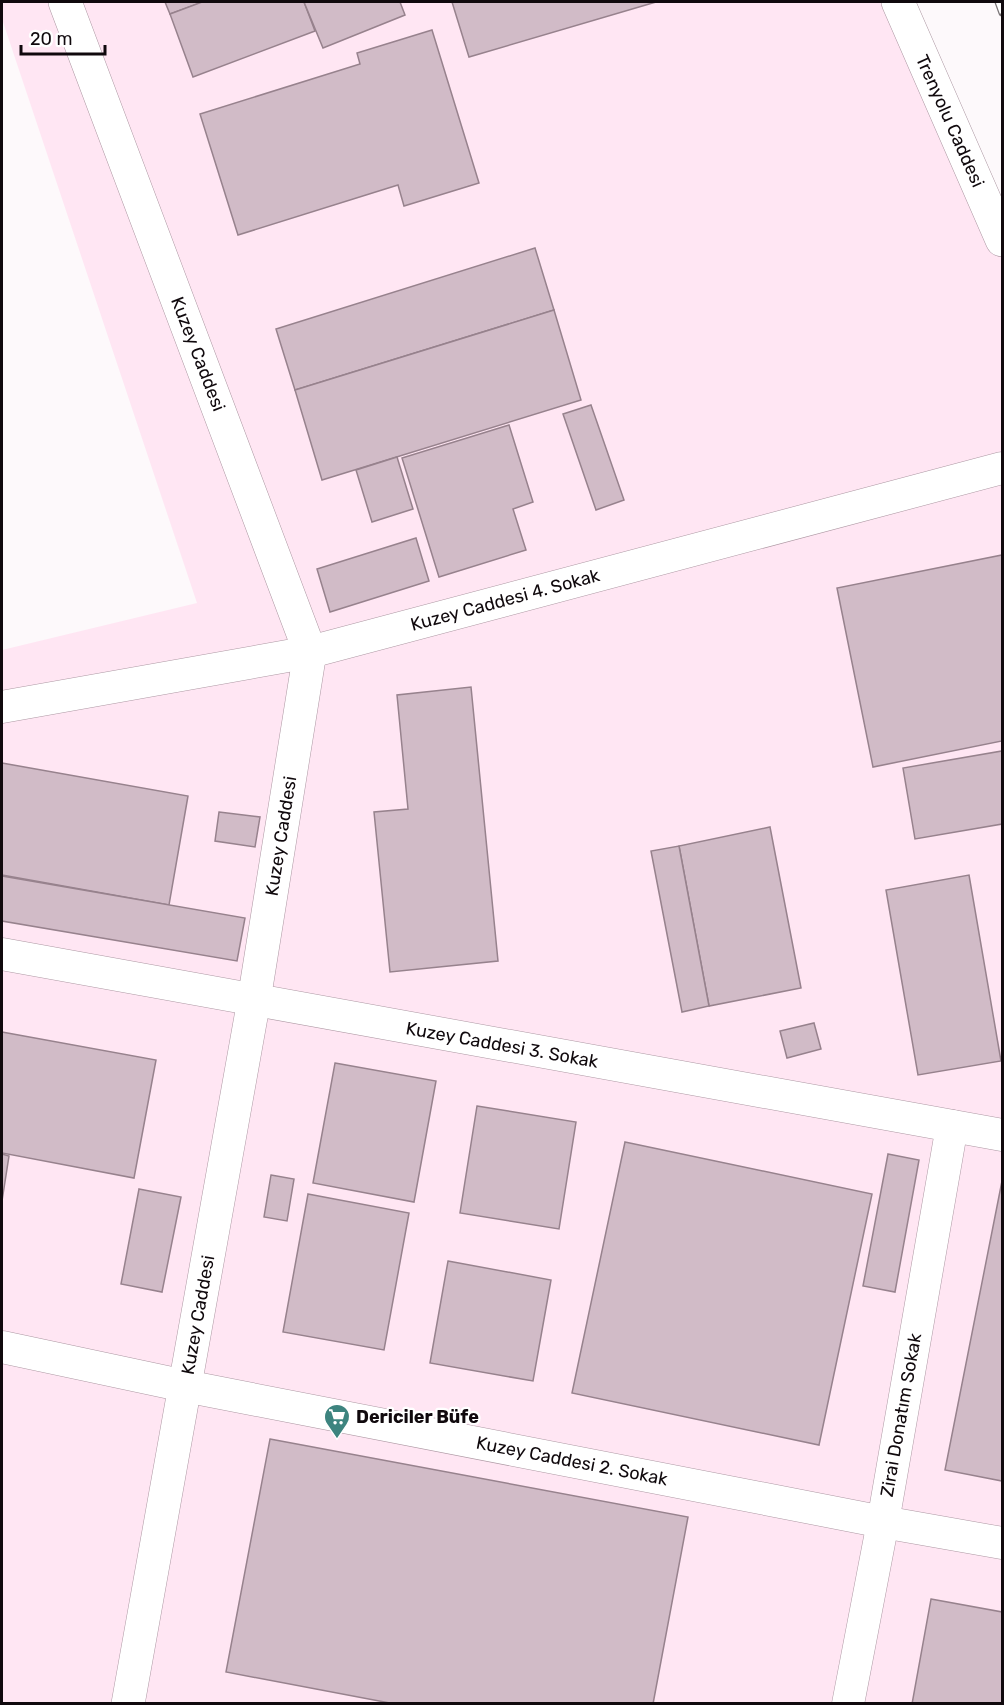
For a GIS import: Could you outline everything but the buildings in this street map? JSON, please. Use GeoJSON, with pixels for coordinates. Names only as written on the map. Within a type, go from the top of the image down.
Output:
{"type":"FeatureCollection","features":[{"type":"Feature","properties":{"kind":"street","name":"Kuzey Caddesi"},"geometry":{"type":"LineString","coordinates":[[64,2],[310,652],[254,1000],[128,1704]]}},
{"type":"Feature","properties":{"kind":"street","name":"Trenyolu Caddesi"},"geometry":{"type":"LineString","coordinates":[[898,2],[1002,240]]}},
{"type":"Feature","properties":{"kind":"street","name":"Kuzey Caddesi 4. Sokak"},"geometry":{"type":"LineString","coordinates":[[2,707],[310,652],[1002,468]]}},
{"type":"Feature","properties":{"kind":"street","name":"Kuzey Caddesi 3. Sokak"},"geometry":{"type":"LineString","coordinates":[[2,954],[1002,1134]]}},
{"type":"Feature","properties":{"kind":"street","name":"Zirai Donatım Sokak"},"geometry":{"type":"LineString","coordinates":[[848,1704],[883,1522],[952,1126]]}},
{"type":"Feature","properties":{"kind":"street","name":"Kuzey Caddesi 2. Sokak"},"geometry":{"type":"LineString","coordinates":[[2,1347],[185,1386],[883,1522],[1002,1543]]}},
{"type":"Feature","properties":{"kind":"shaded area"},"geometry":{"type":"Polygon","coordinates":[[[2,2],[912,2],[1002,215],[1002,1703],[2,1703],[2,650],[197,603],[2,19],[2,2]]]}},
{"type":"Feature","properties":{"kind":"railway"},"geometry":{"type":"LineString","coordinates":[[998,2],[1002,13]]}},
{"type":"Feature","properties":{"kind":"place","name":"Dericiler Büfe"},"geometry":{"type":"Point","coordinates":[337,1440]}}]}
